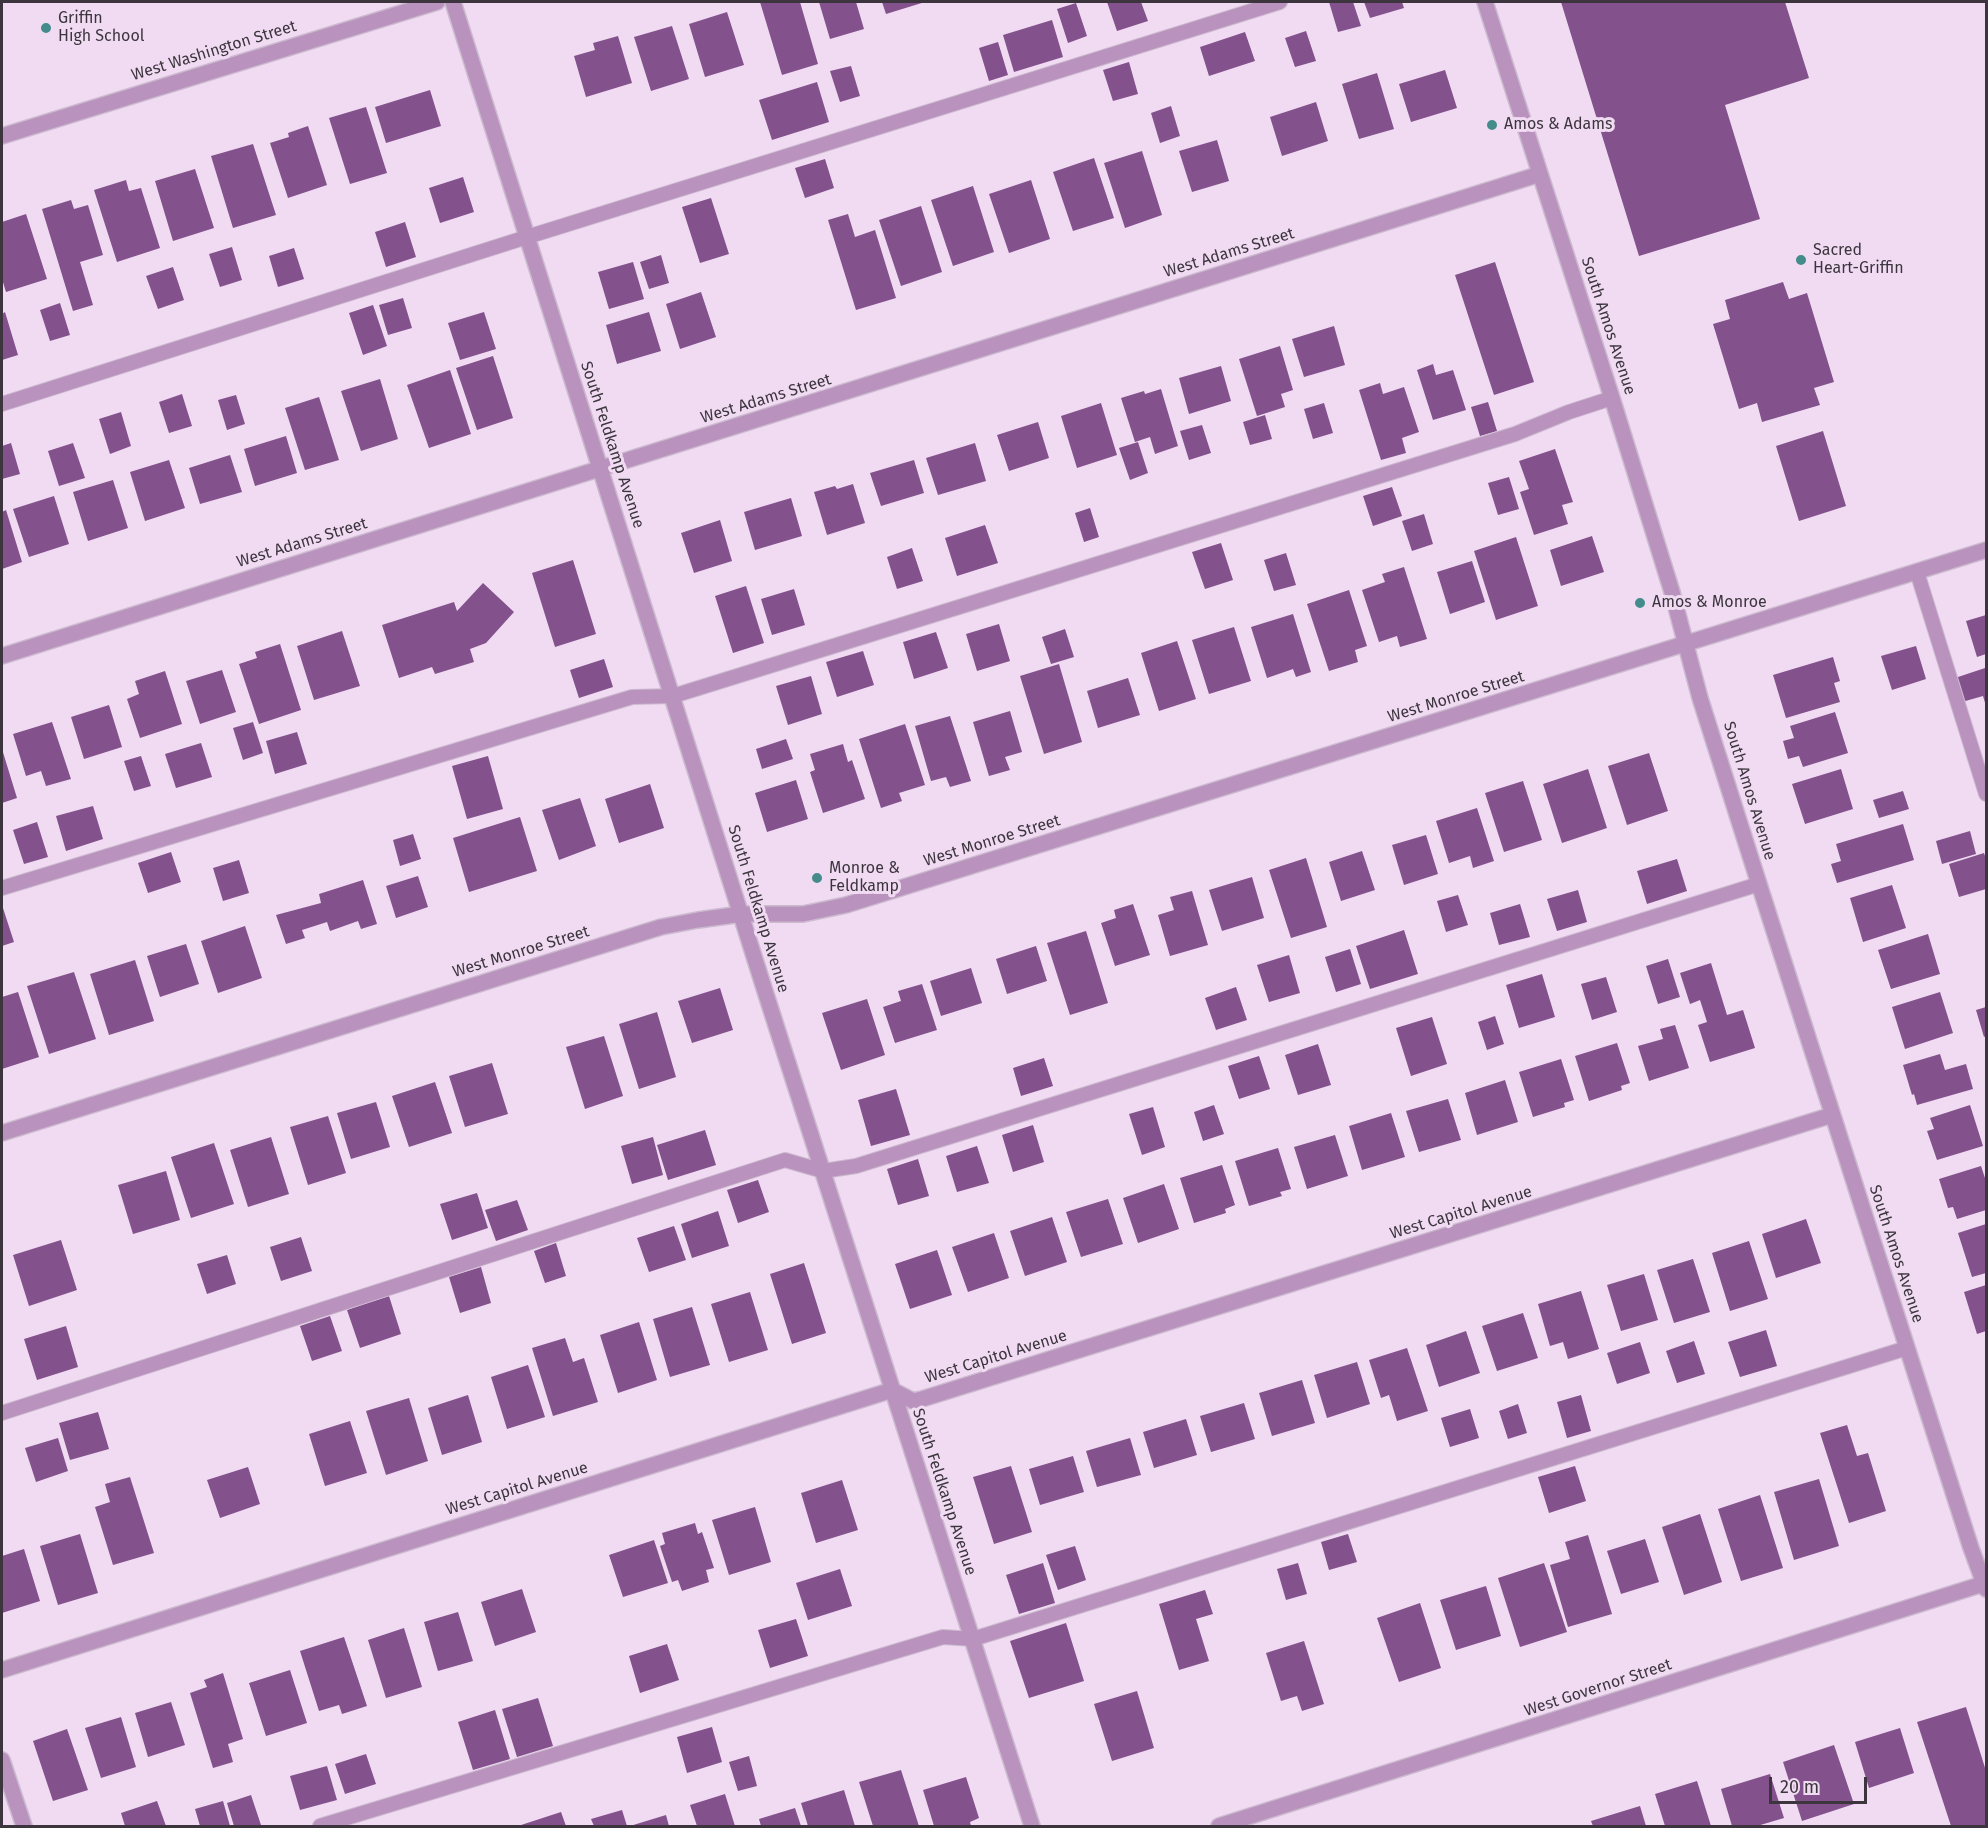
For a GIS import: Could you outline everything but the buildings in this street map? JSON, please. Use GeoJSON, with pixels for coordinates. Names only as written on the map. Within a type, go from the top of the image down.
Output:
{"type":"FeatureCollection","features":[{"type":"Feature","properties":{"kind":"street","name":"West Washington Street"},"geometry":{"type":"LineString","coordinates":[[2,136],[438,2]]}},
{"type":"Feature","properties":{"kind":"street","name":"South Feldkamp Avenue"},"geometry":{"type":"LineString","coordinates":[[453,2],[1032,1827]]}},
{"type":"Feature","properties":{"kind":"street","name":"South Amos Avenue"},"geometry":{"type":"LineString","coordinates":[[1485,2],[1612,398],[1687,644],[1700,698],[1907,1348],[1986,1585]]}},
{"type":"Feature","properties":{"kind":"street","name":"West Adams Street"},"geometry":{"type":"LineString","coordinates":[[2,656],[1540,174]]}},
{"type":"Feature","properties":{"kind":"street","name":"West Monroe Street"},"geometry":{"type":"LineString","coordinates":[[2,1133],[662,927],[742,914],[803,914],[846,905],[1986,550]]}},
{"type":"Feature","properties":{"kind":"street","name":"West Capitol Avenue"},"geometry":{"type":"LineString","coordinates":[[2,1670],[892,1390],[913,1401],[922,1399],[1832,1115]]}},
{"type":"Feature","properties":{"kind":"street","name":"West Governor Street"},"geometry":{"type":"LineString","coordinates":[[1219,1827],[1986,1585]]}},
{"type":"Feature","properties":{"kind":"street"},"geometry":{"type":"LineString","coordinates":[[2,1760],[24,1827]]}},
{"type":"Feature","properties":{"kind":"lane"},"geometry":{"type":"LineString","coordinates":[[2,404],[1280,2]]}},
{"type":"Feature","properties":{"kind":"lane"},"geometry":{"type":"LineString","coordinates":[[2,888],[632,697],[673,696],[1515,434],[1569,412],[1612,398]]}},
{"type":"Feature","properties":{"kind":"lane"},"geometry":{"type":"LineString","coordinates":[[1917,572],[1986,794]]}},
{"type":"Feature","properties":{"kind":"lane"},"geometry":{"type":"LineString","coordinates":[[2,1413],[786,1160],[823,1171],[867,1162],[1759,884]]}},
{"type":"Feature","properties":{"kind":"lane"},"geometry":{"type":"LineString","coordinates":[[320,1827],[943,1637],[973,1639],[1907,1348]]}},
{"type":"Feature","properties":{"kind":"place","name":"Griffin High School"},"geometry":{"type":"Point","coordinates":[46,28]}},
{"type":"Feature","properties":{"kind":"place","name":"Amos & Adams"},"geometry":{"type":"Point","coordinates":[1492,125]}},
{"type":"Feature","properties":{"kind":"place","name":"Sacred Heart-Griffin"},"geometry":{"type":"Point","coordinates":[1801,260]}},
{"type":"Feature","properties":{"kind":"place","name":"Amos & Monroe"},"geometry":{"type":"Point","coordinates":[1640,603]}},
{"type":"Feature","properties":{"kind":"place","name":"Monroe & Feldkamp"},"geometry":{"type":"Point","coordinates":[817,878]}}]}
